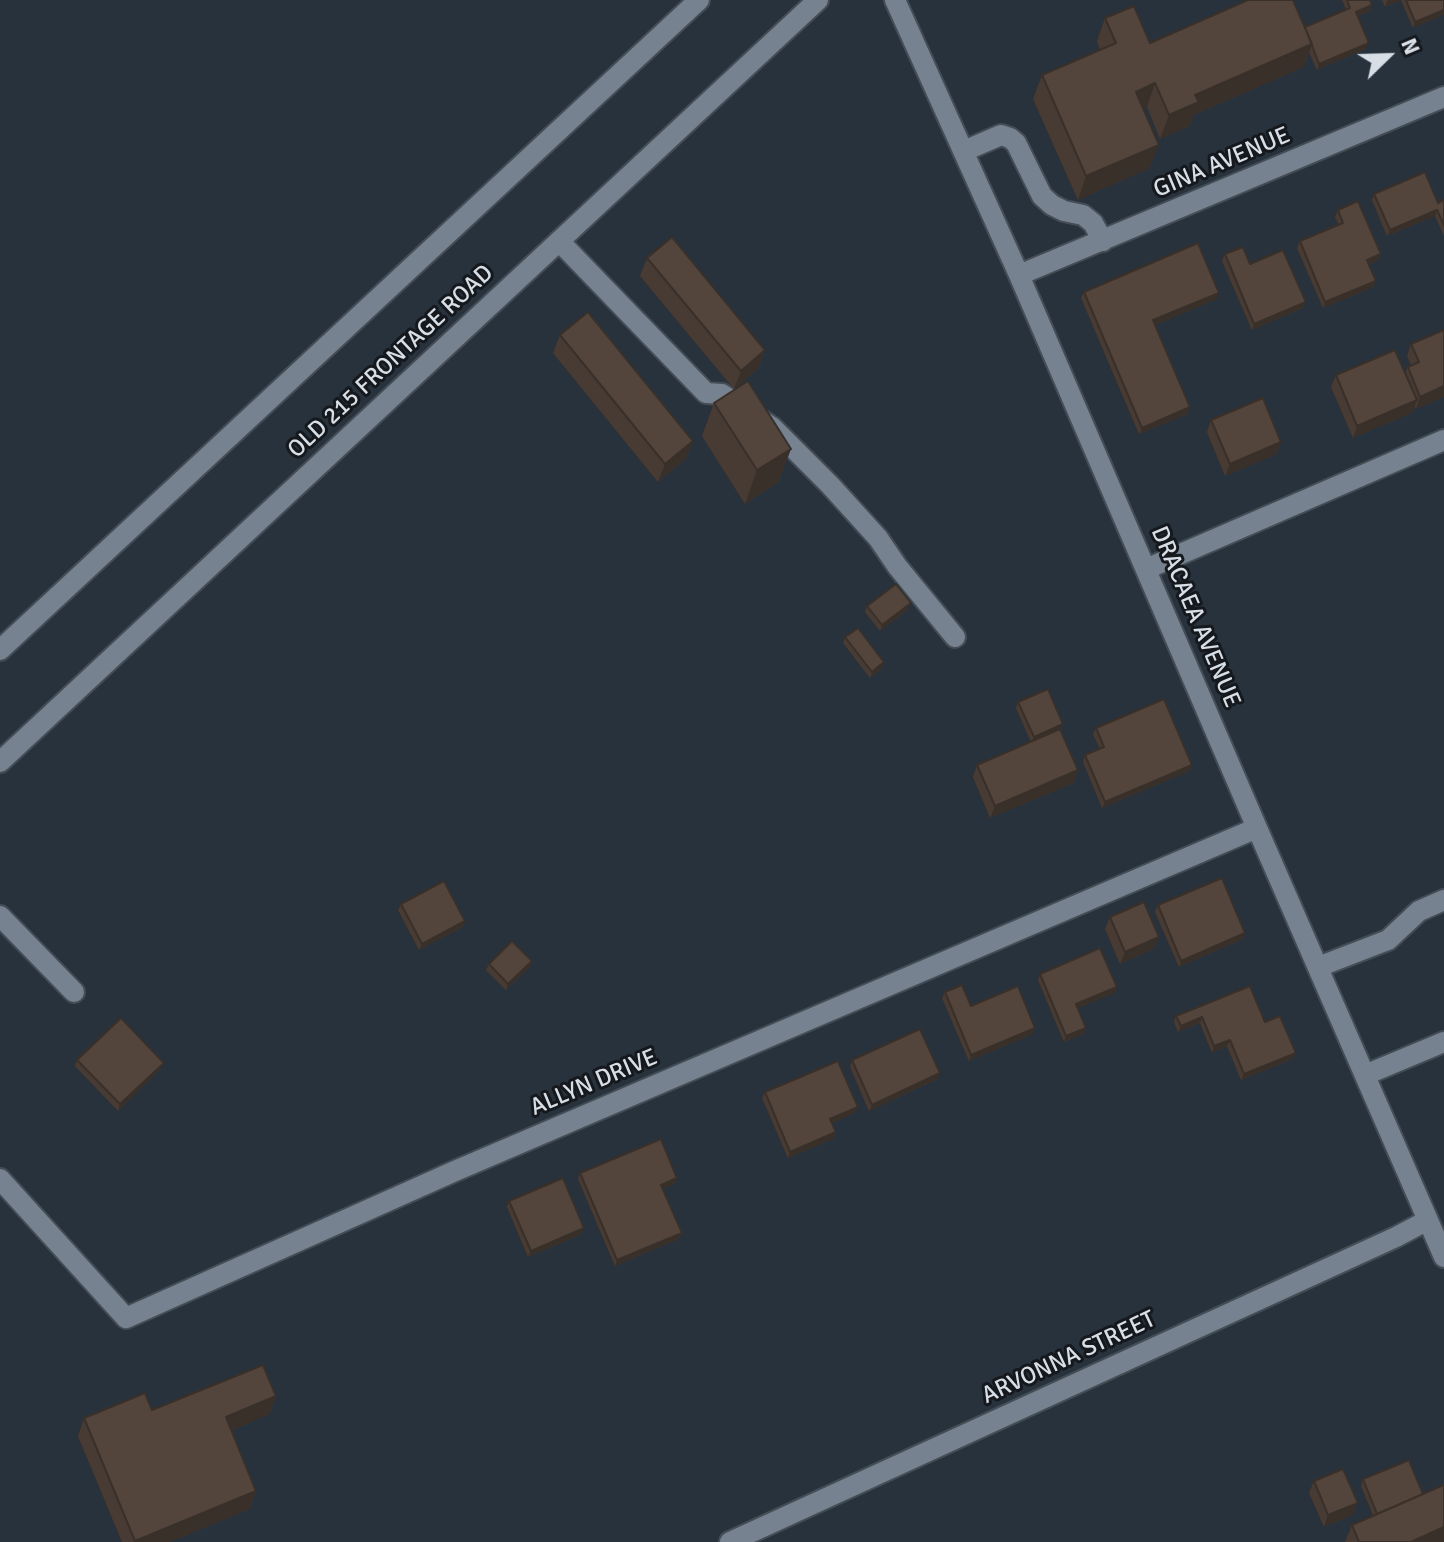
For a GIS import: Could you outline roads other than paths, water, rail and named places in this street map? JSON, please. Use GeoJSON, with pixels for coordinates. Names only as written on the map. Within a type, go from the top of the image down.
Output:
{"type":"FeatureCollection","features":[{"type":"Feature","properties":{"kind":"street"},"geometry":{"type":"LineString","coordinates":[[0,650],[699,0]]}},
{"type":"Feature","properties":{"kind":"street","name":"OLD 215 FRONTAGE ROAD"},"geometry":{"type":"LineString","coordinates":[[0,762],[818,0]]}},
{"type":"Feature","properties":{"kind":"street","name":"DRACAEA AVENUE"},"geometry":{"type":"LineString","coordinates":[[900,2],[1444,1257]]}},
{"type":"Feature","properties":{"kind":"street","name":"GINA AVENUE"},"geometry":{"type":"LineString","coordinates":[[1019,275],[1444,97]]}},
{"type":"Feature","properties":{"kind":"street"},"geometry":{"type":"LineString","coordinates":[[964,151],[1001,135],[1010,138],[1016,143],[1042,196],[1064,211],[1083,215],[1093,223],[1103,241]]}},
{"type":"Feature","properties":{"kind":"street"},"geometry":{"type":"LineString","coordinates":[[559,241],[706,393],[722,394],[772,427],[878,538],[955,637]]}},
{"type":"Feature","properties":{"kind":"street"},"geometry":{"type":"LineString","coordinates":[[1146,569],[1444,440]]}},
{"type":"Feature","properties":{"kind":"street","name":"ALLYN DRIVE"},"geometry":{"type":"LineString","coordinates":[[0,1179],[126,1318],[455,1171],[1257,828]]}},
{"type":"Feature","properties":{"kind":"street"},"geometry":{"type":"LineString","coordinates":[[1318,967],[1388,940],[1419,911],[1444,900]]}},
{"type":"Feature","properties":{"kind":"street"},"geometry":{"type":"LineString","coordinates":[[0,916],[74,992]]}},
{"type":"Feature","properties":{"kind":"street"},"geometry":{"type":"LineString","coordinates":[[1365,1075],[1444,1042]]}},
{"type":"Feature","properties":{"kind":"street","name":"ARVONNA STREET"},"geometry":{"type":"LineString","coordinates":[[730,1542],[1428,1220]]}}]}
